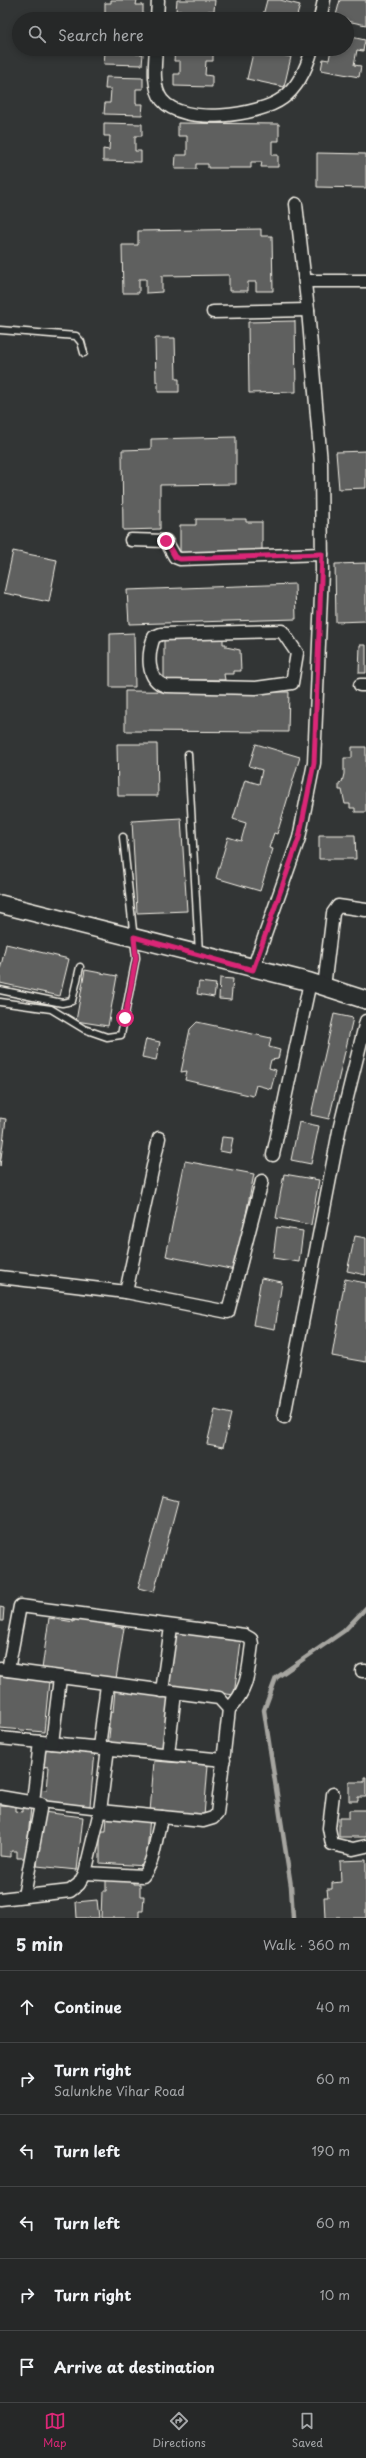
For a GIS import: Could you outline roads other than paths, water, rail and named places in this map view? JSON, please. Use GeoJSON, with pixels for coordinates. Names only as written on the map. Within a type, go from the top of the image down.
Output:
{"type":"FeatureCollection","features":[{"type":"Feature","properties":{"kind":"street"},"geometry":{"type":"LineString","coordinates":[[157,12],[158,0]]}},
{"type":"Feature","properties":{"kind":"street"},"geometry":{"type":"LineString","coordinates":[[321,12],[324,0]]}},
{"type":"Feature","properties":{"kind":"street"},"geometry":{"type":"LineString","coordinates":[[156,56],[156,83],[161,98],[174,109],[189,115],[241,112],[266,108],[283,98],[298,83],[309,56]]}},
{"type":"Feature","properties":{"kind":"street"},"geometry":{"type":"LineString","coordinates":[[253,970],[299,838],[314,763],[322,554],[321,463],[308,310],[296,204]]}},
{"type":"Feature","properties":{"kind":"street"},"geometry":{"type":"LineString","coordinates":[[305,281],[366,281]]}},
{"type":"Feature","properties":{"kind":"street"},"geometry":{"type":"LineString","coordinates":[[213,312],[308,310]]}},
{"type":"Feature","properties":{"kind":"street"},"geometry":{"type":"LineString","coordinates":[[131,540],[166,541],[175,557],[180,559],[322,554]]}},
{"type":"Feature","properties":{"kind":"street"},"geometry":{"type":"LineString","coordinates":[[282,631],[297,653],[292,683],[256,688],[166,686],[159,684],[153,678],[150,665],[154,637],[161,634],[282,631]]}},
{"type":"Feature","properties":{"kind":"street"},"geometry":{"type":"LineString","coordinates":[[297,653],[319,651]]}},
{"type":"Feature","properties":{"kind":"street"},"geometry":{"type":"LineString","coordinates":[[0,904],[134,937],[253,970],[317,984],[366,1000]]}},
{"type":"Feature","properties":{"kind":"street"},"geometry":{"type":"LineString","coordinates":[[273,1155],[317,984],[333,914],[338,906],[366,910]]}},
{"type":"Feature","properties":{"kind":"street"},"geometry":{"type":"LineString","coordinates":[[284,1417],[340,1126],[366,1021]]}},
{"type":"Feature","properties":{"kind":"street"},"geometry":{"type":"LineString","coordinates":[[126,1292],[159,1138]]}},
{"type":"Feature","properties":{"kind":"street"},"geometry":{"type":"LineString","coordinates":[[0,1277],[126,1292],[228,1312],[262,1181]]}},
{"type":"Feature","properties":{"kind":"street"},"geometry":{"type":"LineString","coordinates":[[100,1811],[203,1821],[213,1818],[217,1814],[229,1709],[242,1695],[246,1686],[252,1644],[251,1639],[244,1635],[171,1627],[20,1606],[4,1670],[107,1685],[219,1698],[229,1709]]}},
{"type":"Feature","properties":{"kind":"street"},"geometry":{"type":"LineString","coordinates":[[162,1691],[171,1627]]}},
{"type":"Feature","properties":{"kind":"street"},"geometry":{"type":"LineString","coordinates":[[24,1896],[46,1742],[60,1678]]}},
{"type":"Feature","properties":{"kind":"street"},"geometry":{"type":"LineString","coordinates":[[0,1899],[70,1891],[79,1884],[85,1873],[100,1811],[107,1685]]}},
{"type":"Feature","properties":{"kind":"street"},"geometry":{"type":"LineString","coordinates":[[168,1754],[175,1693]]}},
{"type":"Feature","properties":{"kind":"street"},"geometry":{"type":"LineString","coordinates":[[0,1738],[224,1760]]}},
{"type":"Feature","properties":{"kind":"street"},"geometry":{"type":"LineString","coordinates":[[333,1794],[329,1828],[332,1844],[353,1849],[366,1846]]}},
{"type":"Feature","properties":{"kind":"street"},"geometry":{"type":"LineString","coordinates":[[0,1797],[37,1803]]}},
{"type":"Feature","properties":{"kind":"street"},"geometry":{"type":"LineString","coordinates":[[85,1873],[143,1876],[148,1870],[153,1855],[156,1834],[162,1817]]}},
{"type":"Feature","properties":{"kind":"lane"},"geometry":{"type":"LineString","coordinates":[[0,330],[76,336],[81,342],[84,353]]}},
{"type":"Feature","properties":{"kind":"lane"},"geometry":{"type":"LineString","coordinates":[[188,754],[200,955]]}},
{"type":"Feature","properties":{"kind":"lane"},"geometry":{"type":"LineString","coordinates":[[0,1002],[51,1009],[84,1029],[107,1037],[121,1035],[136,958],[124,837]]}},
{"type":"Feature","properties":{"kind":"lane"},"geometry":{"type":"LineString","coordinates":[[0,990],[62,1003],[72,1001],[80,967]]}},
{"type":"Feature","properties":{"kind":"lane"},"geometry":{"type":"LineString","coordinates":[[37,1803],[100,1811]]}},
{"type":"Feature","properties":{"kind":"waterway"},"geometry":{"type":"LineString","coordinates":[[293,1918],[291,1886],[264,1710],[276,1678],[344,1631],[366,1608]]}}]}
